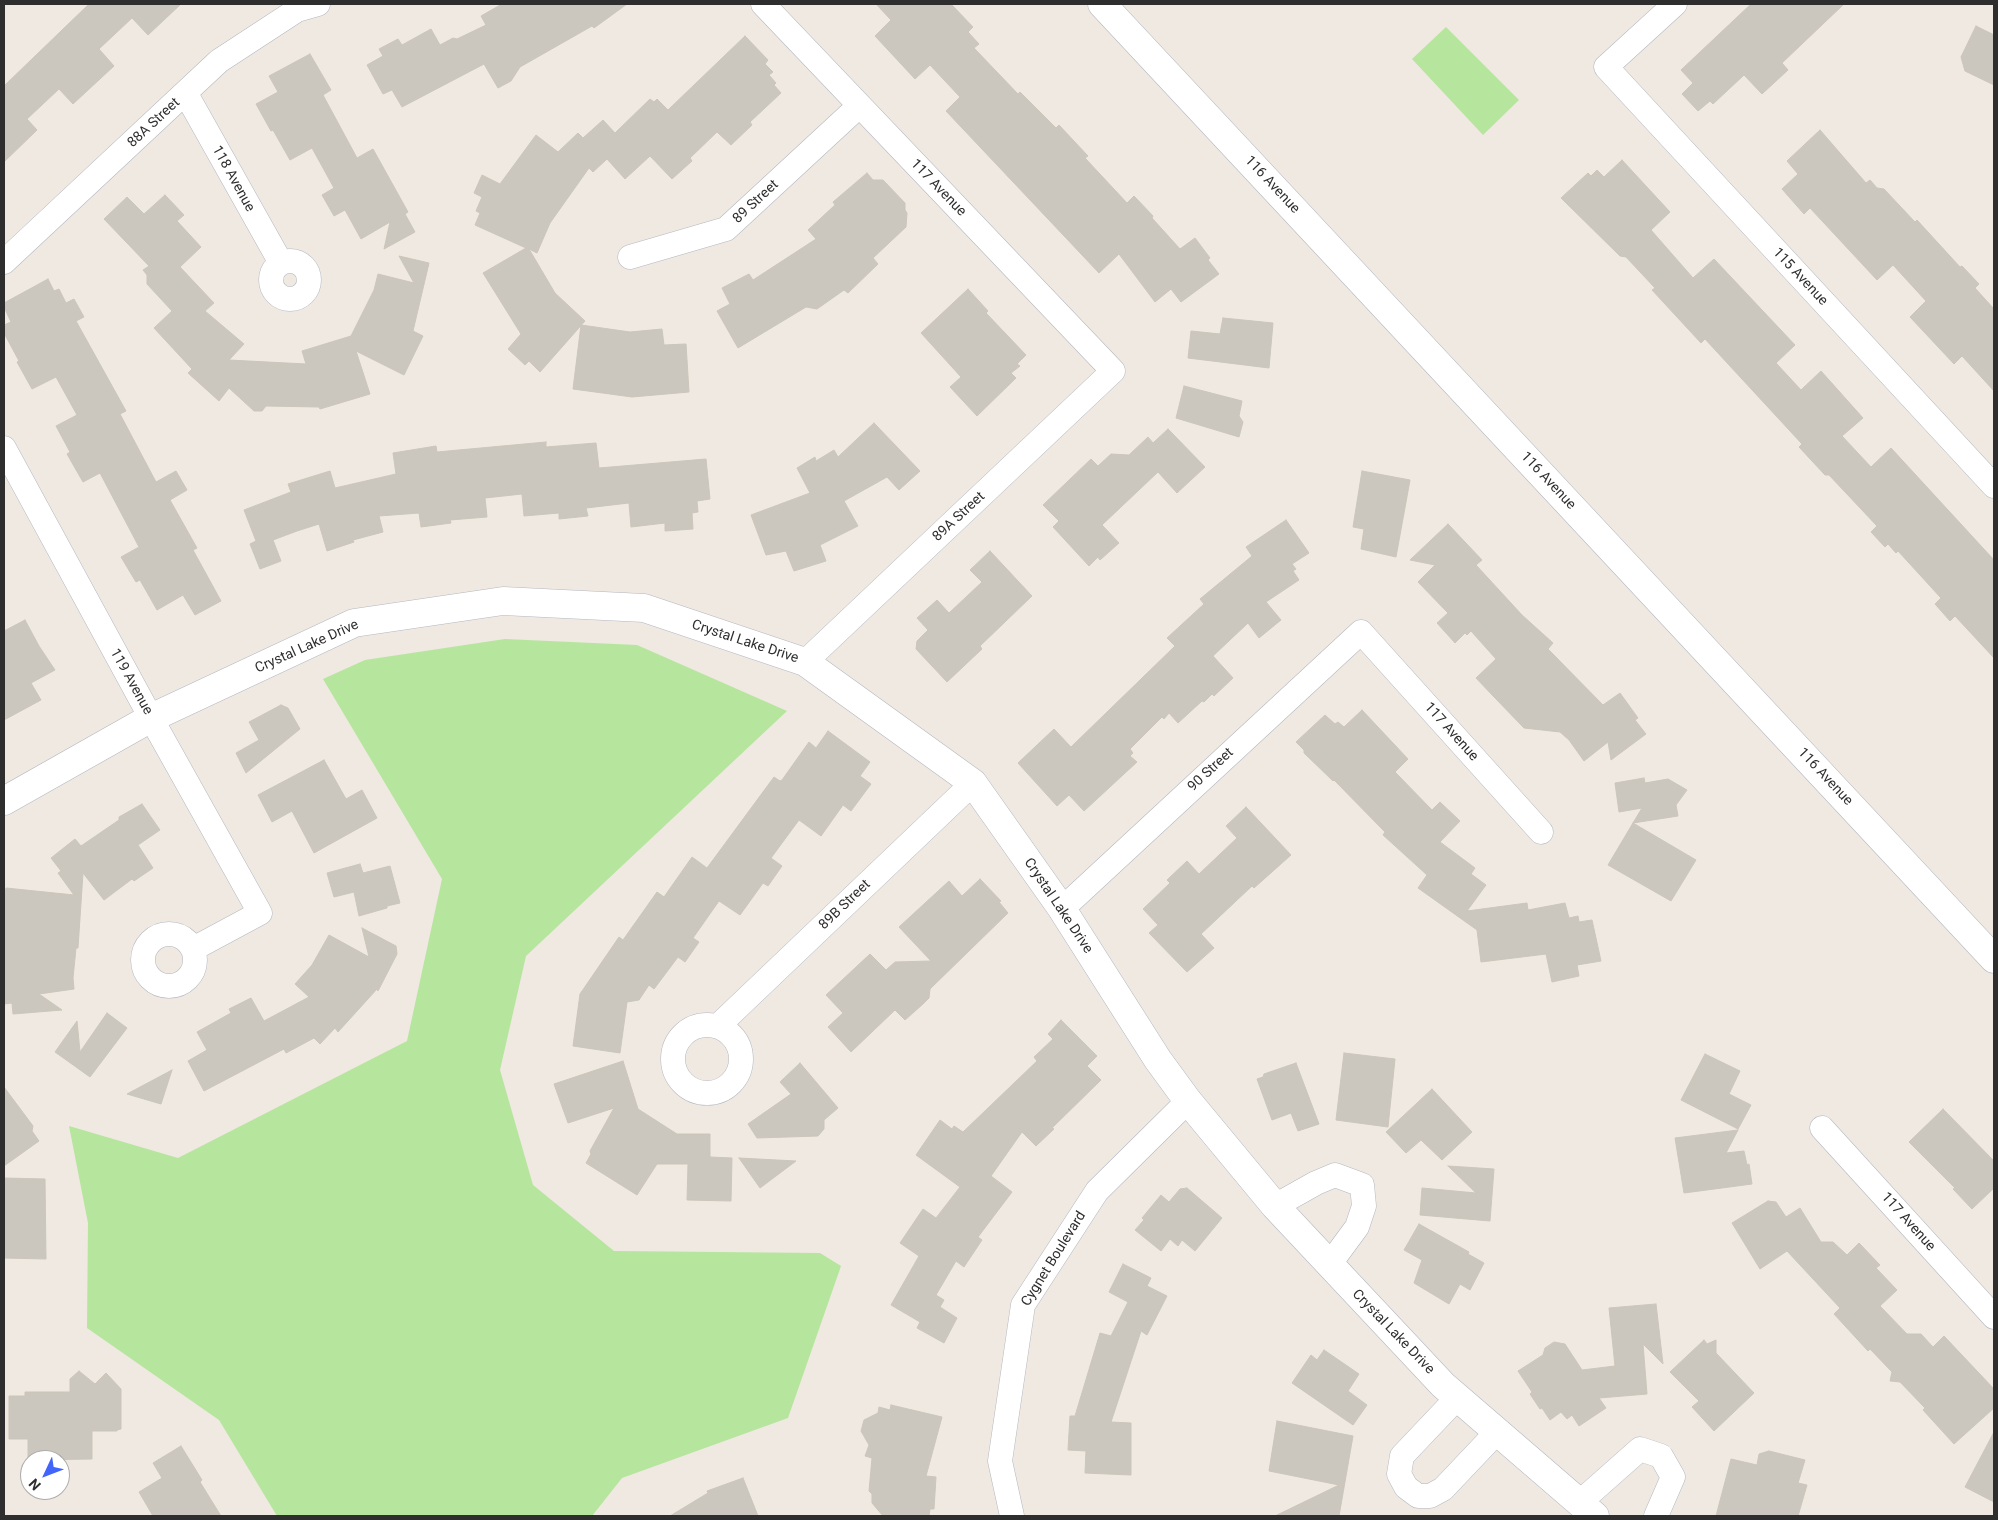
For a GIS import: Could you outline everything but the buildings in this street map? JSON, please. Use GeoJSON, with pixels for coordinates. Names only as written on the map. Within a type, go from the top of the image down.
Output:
{"type":"FeatureCollection","features":[{"type":"Feature","properties":{"kind":"street","name":"88A Street"},"geometry":{"type":"LineString","coordinates":[[4,262],[186,94],[219,61],[297,10],[318,4]]}},
{"type":"Feature","properties":{"kind":"street","name":"117 Avenue"},"geometry":{"type":"LineString","coordinates":[[763,4],[1113,371]]}},
{"type":"Feature","properties":{"kind":"street","name":"116 Avenue"},"geometry":{"type":"LineString","coordinates":[[1102,4],[1994,959]]}},
{"type":"Feature","properties":{"kind":"street","name":"115 Avenue"},"geometry":{"type":"LineString","coordinates":[[1675,4],[1606,67],[1994,486]]}},
{"type":"Feature","properties":{"kind":"street","name":"118 Avenue"},"geometry":{"type":"LineString","coordinates":[[186,94],[281,263]]}},
{"type":"Feature","properties":{"kind":"street","name":"89 Street"},"geometry":{"type":"LineString","coordinates":[[630,257],[726,229],[859,106]]}},
{"type":"Feature","properties":{"kind":"street","name":"89A Street"},"geometry":{"type":"LineString","coordinates":[[805,662],[1113,371]]}},
{"type":"Feature","properties":{"kind":"street","name":"119 Avenue"},"geometry":{"type":"LineString","coordinates":[[4,448],[260,914],[193,950]]}},
{"type":"Feature","properties":{"kind":"street","name":"Crystal Lake Drive"},"geometry":{"type":"LineString","coordinates":[[4,801],[151,718],[354,624],[503,601],[644,608],[805,662],[973,783],[1062,909],[1158,1060],[1188,1101],[1275,1206],[1457,1398],[1587,1510],[1640,1449],[1661,1456],[1673,1478],[1656,1516]]}},
{"type":"Feature","properties":{"kind":"street","name":"117 Avenue"},"geometry":{"type":"LineString","coordinates":[[1361,632],[1541,832]]}},
{"type":"Feature","properties":{"kind":"street","name":"90 Street"},"geometry":{"type":"LineString","coordinates":[[1062,909],[1361,632]]}},
{"type":"Feature","properties":{"kind":"street","name":"89B Street"},"geometry":{"type":"LineString","coordinates":[[718,1026],[973,783]]}},
{"type":"Feature","properties":{"kind":"street","name":"Cygnet Boulevard"},"geometry":{"type":"LineString","coordinates":[[1012,1516],[1000,1461],[1023,1305],[1097,1191],[1188,1101]]}},
{"type":"Feature","properties":{"kind":"street","name":"117 Avenue"},"geometry":{"type":"LineString","coordinates":[[1822,1128],[1994,1317]]}},
{"type":"Feature","properties":{"kind":"street"},"geometry":{"type":"LineString","coordinates":[[1275,1206],[1316,1182],[1335,1175],[1362,1185],[1364,1206],[1357,1228],[1329,1265]]}},
{"type":"Feature","properties":{"kind":"street"},"geometry":{"type":"LineString","coordinates":[[1457,1398],[1402,1456],[1399,1474],[1406,1487],[1418,1496],[1430,1496],[1443,1489],[1497,1432]]}},
{"type":"Feature","properties":{"kind":"green space"},"geometry":{"type":"Polygon","coordinates":[[[1446,27],[1519,100],[1483,135],[1412,59],[1446,27]]]}},
{"type":"Feature","properties":{"kind":"green space"},"geometry":{"type":"Polygon","coordinates":[[[505,639],[637,645],[787,711],[526,956],[500,1070],[533,1185],[614,1251],[820,1253],[841,1266],[788,1418],[622,1478],[592,1516],[277,1516],[219,1420],[87,1328],[88,1223],[69,1126],[178,1158],[407,1041],[442,879],[323,679],[365,660],[505,639]]]}}]}
